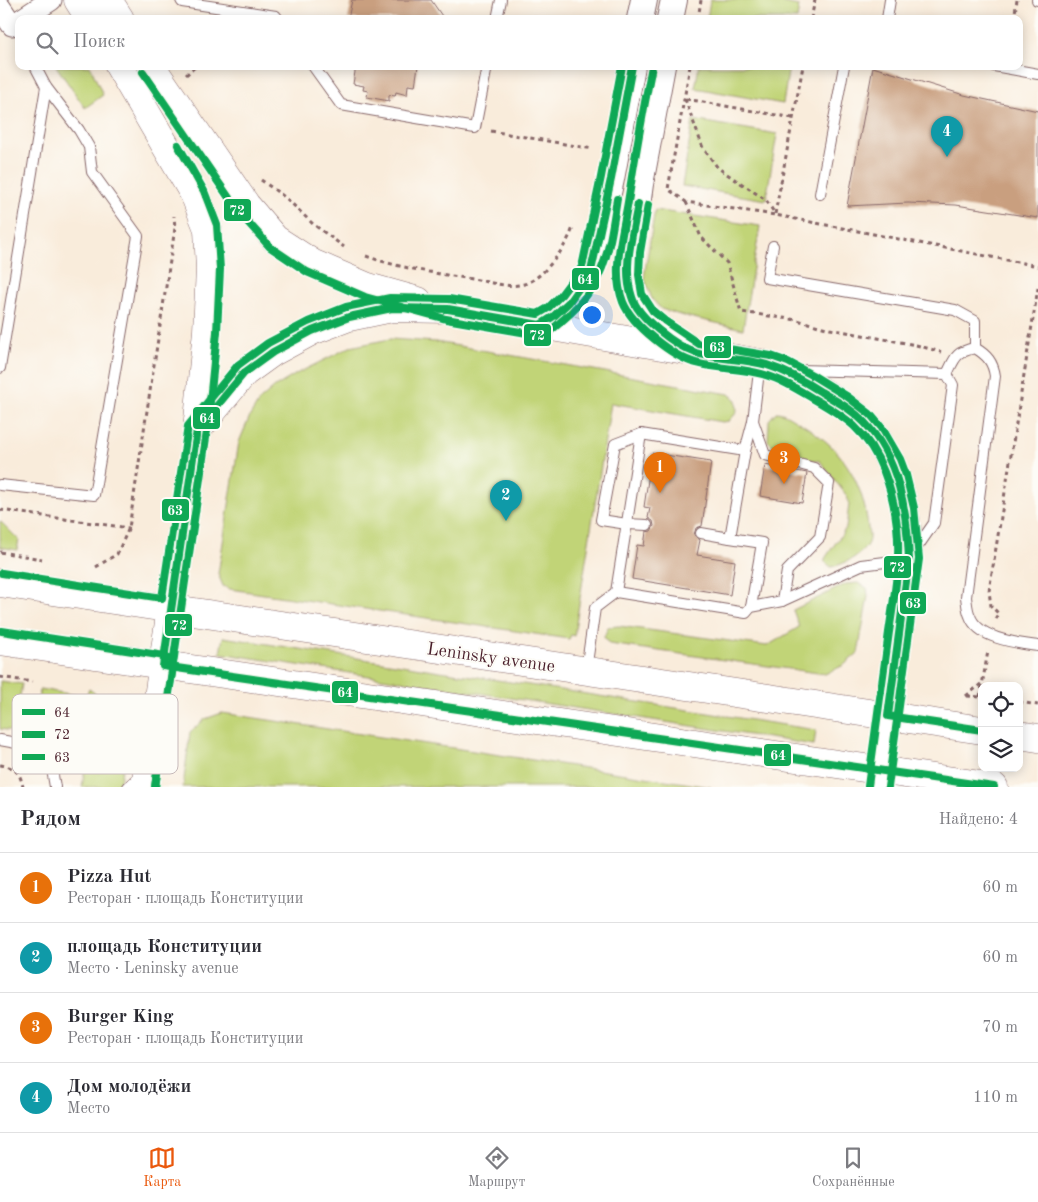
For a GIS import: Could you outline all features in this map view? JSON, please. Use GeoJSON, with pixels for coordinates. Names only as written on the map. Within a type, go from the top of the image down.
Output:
{"type":"FeatureCollection","features":[{"type":"Feature","properties":{"kind":"main road"},"geometry":{"type":"LineString","coordinates":[[78,0],[87,15]]}},
{"type":"Feature","properties":{"kind":"main road"},"geometry":{"type":"LineString","coordinates":[[108,0],[117,15]]}},
{"type":"Feature","properties":{"kind":"main road"},"geometry":{"type":"LineString","coordinates":[[120,70],[195,196],[208,229],[210,269],[208,331],[198,430],[170,609],[159,694]]}},
{"type":"Feature","properties":{"kind":"main road"},"geometry":{"type":"LineString","coordinates":[[154,70],[246,205],[276,239],[312,263],[368,287],[448,309],[771,367],[808,383],[849,409],[874,433],[893,467],[903,496],[909,535],[909,559],[879,779]]}},
{"type":"Feature","properties":{"kind":"main road"},"geometry":{"type":"LineString","coordinates":[[198,430],[244,373],[273,352],[312,331],[349,316],[392,308],[448,309]]}},
{"type":"Feature","properties":{"kind":"main road","name":"Leninsky avenue"},"geometry":{"type":"LineString","coordinates":[[0,583],[978,729]]}},
{"type":"Feature","properties":{"kind":"main road"},"geometry":{"type":"LineString","coordinates":[[0,641],[879,779],[994,787]]}},
{"type":"Feature","properties":{"kind":"main road"},"geometry":{"type":"LineString","coordinates":[[1023,736],[1038,738]]}},
{"type":"Feature","properties":{"kind":"street"},"geometry":{"type":"LineString","coordinates":[[30,15],[51,0]]}},
{"type":"Feature","properties":{"kind":"street"},"geometry":{"type":"LineString","coordinates":[[641,15],[644,0]]}},
{"type":"Feature","properties":{"kind":"street"},"geometry":{"type":"LineString","coordinates":[[671,15],[674,0]]}},
{"type":"Feature","properties":{"kind":"street"},"geometry":{"type":"LineString","coordinates":[[0,7],[15,22]]}},
{"type":"Feature","properties":{"kind":"street"},"geometry":{"type":"LineString","coordinates":[[540,325],[554,316],[569,302],[591,271],[611,179],[631,70]]}},
{"type":"Feature","properties":{"kind":"street"},"geometry":{"type":"LineString","coordinates":[[661,70],[640,184],[629,264],[629,286],[638,310],[658,330],[695,352]]}},
{"type":"Feature","properties":{"kind":"lane"},"geometry":{"type":"LineString","coordinates":[[181,0],[182,2],[269,15]]}},
{"type":"Feature","properties":{"kind":"lane"},"geometry":{"type":"LineString","coordinates":[[498,15],[501,0]]}},
{"type":"Feature","properties":{"kind":"lane"},"geometry":{"type":"LineString","coordinates":[[888,15],[890,0]]}},
{"type":"Feature","properties":{"kind":"lane"},"geometry":{"type":"LineString","coordinates":[[0,485],[94,495],[138,236],[92,172],[89,147],[79,130],[46,87],[37,70]]}},
{"type":"Feature","properties":{"kind":"lane"},"geometry":{"type":"LineString","coordinates":[[316,70],[341,105],[475,128],[486,70]]}},
{"type":"Feature","properties":{"kind":"lane"},"geometry":{"type":"LineString","coordinates":[[820,194],[843,70]]}},
{"type":"Feature","properties":{"kind":"lane"},"geometry":{"type":"LineString","coordinates":[[1016,70],[1038,74]]}},
{"type":"Feature","properties":{"kind":"lane"},"geometry":{"type":"LineString","coordinates":[[0,368],[46,87]]}},
{"type":"Feature","properties":{"kind":"lane"},"geometry":{"type":"LineString","coordinates":[[772,246],[767,278],[955,310],[976,321],[975,348]]}},
{"type":"Feature","properties":{"kind":"lane"},"geometry":{"type":"LineString","coordinates":[[947,374],[956,357],[963,350],[975,348],[986,354],[993,365],[995,376],[966,597],[970,617],[983,632],[1011,642],[1038,646]]}},
{"type":"Feature","properties":{"kind":"lane"},"geometry":{"type":"LineString","coordinates":[[730,538],[745,451],[771,367],[947,374]]}},
{"type":"Feature","properties":{"kind":"lane"},"geometry":{"type":"LineString","coordinates":[[751,606],[782,601],[861,565],[909,559],[934,523],[953,385],[947,374]]}},
{"type":"Feature","properties":{"kind":"lane"},"geometry":{"type":"LineString","coordinates":[[753,421],[765,455],[814,468],[829,483],[820,537],[788,571],[782,601]]}},
{"type":"Feature","properties":{"kind":"lane"},"geometry":{"type":"LineString","coordinates":[[647,525],[601,520],[615,444],[641,434],[745,451]]}},
{"type":"Feature","properties":{"kind":"lane"},"geometry":{"type":"LineString","coordinates":[[585,670],[595,608],[616,592],[641,434]]}},
{"type":"Feature","properties":{"kind":"lane"},"geometry":{"type":"LineString","coordinates":[[616,592],[746,613],[751,606],[762,543],[701,534]]}},
{"type":"Feature","properties":{"kind":"lane"},"geometry":{"type":"LineString","coordinates":[[53,774],[55,787]]}},
{"type":"Feature","properties":{"kind":"lane"},"geometry":{"type":"LineString","coordinates":[[128,787],[147,778]]}},
{"type":"Feature","properties":{"kind":"path"},"geometry":{"type":"LineString","coordinates":[[699,15],[701,0]]}},
{"type":"Feature","properties":{"kind":"path"},"geometry":{"type":"LineString","coordinates":[[812,15],[814,0]]}},
{"type":"Feature","properties":{"kind":"path"},"geometry":{"type":"LineString","coordinates":[[1015,15],[1017,0]]}},
{"type":"Feature","properties":{"kind":"path"},"geometry":{"type":"LineString","coordinates":[[689,70],[668,189],[686,202],[775,215],[1038,266]]}},
{"type":"Feature","properties":{"kind":"path"},"geometry":{"type":"LineString","coordinates":[[775,215],[802,70]]}},
{"type":"Feature","properties":{"kind":"path"},"geometry":{"type":"LineString","coordinates":[[685,99],[793,118]]}},
{"type":"Feature","properties":{"kind":"path"},"geometry":{"type":"LineString","coordinates":[[685,99],[703,148],[718,168],[766,200],[775,215]]}},
{"type":"Feature","properties":{"kind":"path"},"geometry":{"type":"LineString","coordinates":[[475,128],[594,149]]}},
{"type":"Feature","properties":{"kind":"path"},"geometry":{"type":"LineString","coordinates":[[257,177],[286,198],[313,224],[343,247],[351,250]]}},
{"type":"Feature","properties":{"kind":"path"},"geometry":{"type":"LineString","coordinates":[[686,202],[701,236],[727,263],[741,312],[797,320],[830,329],[916,346],[956,357]]}},
{"type":"Feature","properties":{"kind":"path"},"geometry":{"type":"LineString","coordinates":[[96,567],[117,554],[129,528],[175,228],[174,208]]}},
{"type":"Feature","properties":{"kind":"path"},"geometry":{"type":"LineString","coordinates":[[359,254],[435,274],[513,286],[526,284],[550,265],[560,253],[572,231],[574,223]]}},
{"type":"Feature","properties":{"kind":"path"},"geometry":{"type":"LineString","coordinates":[[982,682],[994,622],[999,614],[991,606],[989,591],[1038,288]]}},
{"type":"Feature","properties":{"kind":"path"},"geometry":{"type":"LineString","coordinates":[[0,510],[129,528]]}},
{"type":"Feature","properties":{"kind":"path"},"geometry":{"type":"LineString","coordinates":[[0,552],[42,559]]}},
{"type":"Feature","properties":{"kind":"path"},"geometry":{"type":"LineString","coordinates":[[0,677],[32,682]]}},
{"type":"Feature","properties":{"kind":"path"},"geometry":{"type":"LineString","coordinates":[[978,687],[966,696],[978,697]]}},
{"type":"Feature","properties":{"kind":"path"},"geometry":{"type":"LineString","coordinates":[[1023,703],[1038,705]]}},
{"type":"Feature","properties":{"kind":"path"},"geometry":{"type":"LineString","coordinates":[[0,765],[12,769]]}},
{"type":"Feature","properties":{"kind":"path"},"geometry":{"type":"LineString","coordinates":[[19,774],[23,787]]}},
{"type":"Feature","properties":{"kind":"green space"},"geometry":{"type":"Polygon","coordinates":[[[710,0],[767,0],[799,6],[798,15],[708,15],[710,0]]]}},
{"type":"Feature","properties":{"kind":"green space"},"geometry":{"type":"Polygon","coordinates":[[[59,70],[92,70],[103,95],[85,108],[59,70]]]}},
{"type":"Feature","properties":{"kind":"green space"},"geometry":{"type":"Polygon","coordinates":[[[698,70],[788,70],[783,104],[695,88],[698,70]]]}},
{"type":"Feature","properties":{"kind":"green space"},"geometry":{"type":"Polygon","coordinates":[[[693,120],[777,134],[766,200],[682,186],[693,120]]]}},
{"type":"Feature","properties":{"kind":"green space"},"geometry":{"type":"Polygon","coordinates":[[[655,210],[760,226],[743,329],[661,309],[652,299],[644,277],[655,210]]]}},
{"type":"Feature","properties":{"kind":"green space"},"geometry":{"type":"Polygon","coordinates":[[[390,339],[436,342],[729,394],[736,400],[737,412],[729,421],[722,422],[611,403],[574,636],[571,635],[569,639],[230,589],[223,586],[218,574],[239,442],[250,416],[259,401],[275,387],[298,373],[350,347],[390,339]]]}},
{"type":"Feature","properties":{"kind":"green space"},"geometry":{"type":"Polygon","coordinates":[[[776,412],[791,418],[827,442],[837,452],[852,473],[865,509],[869,540],[862,552],[847,562],[831,567],[824,561],[846,528],[849,504],[847,496],[820,461],[794,457],[785,447],[772,445],[768,441],[769,420],[776,412]]]}},
{"type":"Feature","properties":{"kind":"green space"},"geometry":{"type":"Polygon","coordinates":[[[0,521],[19,540],[17,550],[0,547],[0,521]]]}},
{"type":"Feature","properties":{"kind":"green space"},"geometry":{"type":"Polygon","coordinates":[[[858,583],[867,588],[868,596],[858,653],[844,665],[825,674],[609,644],[604,637],[608,627],[619,626],[767,646],[799,627],[793,610],[846,584],[858,583]]]}},
{"type":"Feature","properties":{"kind":"green space"},"geometry":{"type":"Polygon","coordinates":[[[223,637],[816,730],[814,745],[220,653],[223,637]]]}},
{"type":"Feature","properties":{"kind":"green space"},"geometry":{"type":"Polygon","coordinates":[[[0,681],[22,684],[20,694],[12,694],[12,731],[0,729],[0,681]]]}},
{"type":"Feature","properties":{"kind":"green space"},"geometry":{"type":"Polygon","coordinates":[[[40,689],[69,694],[39,694],[40,689]]]}},
{"type":"Feature","properties":{"kind":"green space"},"geometry":{"type":"Polygon","coordinates":[[[89,689],[96,694],[87,694],[89,689]]]}},
{"type":"Feature","properties":{"kind":"green space"},"geometry":{"type":"Polygon","coordinates":[[[222,713],[711,787],[183,787],[190,732],[205,719],[222,713]]]}},
{"type":"Feature","properties":{"kind":"green space"},"geometry":{"type":"Polygon","coordinates":[[[84,774],[121,774],[119,787],[82,787],[84,774]]]}},
{"type":"Feature","properties":{"kind":"building"},"geometry":{"type":"Polygon","coordinates":[[[352,0],[431,0],[441,15],[349,15],[352,0]]]}},
{"type":"Feature","properties":{"kind":"building"},"geometry":{"type":"Polygon","coordinates":[[[355,70],[417,70],[415,86],[408,85],[407,95],[396,92],[395,96],[389,95],[389,101],[367,97],[368,91],[363,90],[364,86],[353,84],[355,70]]]}},
{"type":"Feature","properties":{"kind":"building"},"geometry":{"type":"Polygon","coordinates":[[[872,70],[883,70],[964,95],[1038,111],[1038,218],[956,205],[908,203],[847,206],[872,70]]]}},
{"type":"Feature","properties":{"kind":"building"},"geometry":{"type":"Polygon","coordinates":[[[652,453],[711,462],[702,526],[696,528],[694,535],[700,540],[697,555],[735,561],[730,595],[632,579],[637,545],[644,546],[646,532],[651,531],[654,526],[653,521],[648,518],[650,508],[644,507],[652,453]]]}},
{"type":"Feature","properties":{"kind":"building"},"geometry":{"type":"Polygon","coordinates":[[[765,465],[807,473],[802,503],[760,496],[765,465]]]}},
{"type":"Feature","properties":{"kind":"transit line","name":"63"},"geometry":{"type":"LineString","coordinates":[[2,573],[162,598],[188,426],[238,365],[268,343],[308,322],[346,307],[390,298],[449,299],[538,314],[548,308],[561,295],[582,267],[621,70]]}},
{"type":"Feature","properties":{"kind":"transit line","name":"64"},"geometry":{"type":"LineString","coordinates":[[631,70],[611,179],[591,271],[569,302],[554,316],[540,325],[448,309],[392,308],[349,317],[312,331],[273,352],[244,373],[197,430],[163,666],[994,787]]}},
{"type":"Feature","properties":{"kind":"transit line","name":"72"},"geometry":{"type":"LineString","coordinates":[[651,70],[619,252],[618,278],[623,302],[628,311],[654,339],[687,360],[704,365],[769,376],[782,381],[835,411],[854,426],[872,447],[889,486],[897,526],[898,566],[868,786]]}},
{"type":"Feature","properties":{"kind":"transit line","name":"72"},"geometry":{"type":"LineString","coordinates":[[143,72],[238,211],[270,247],[307,272],[365,297],[446,319],[538,335],[542,335],[552,329],[578,306],[597,279],[608,250],[617,199]]}},
{"type":"Feature","properties":{"kind":"transit line","name":"72"},"geometry":{"type":"LineString","coordinates":[[169,694],[207,431],[217,332],[220,269],[217,225],[204,191],[178,145]]}},
{"type":"Feature","properties":{"kind":"transit line","name":"64"},"geometry":{"type":"LineString","coordinates":[[638,204],[629,250],[629,286],[636,305],[650,322],[669,338],[696,353],[758,363],[774,367],[795,377],[849,409],[876,436],[886,452],[899,486],[906,522],[909,559],[888,716],[978,729]]}},
{"type":"Feature","properties":{"kind":"transit line","name":"63"},"geometry":{"type":"LineString","coordinates":[[648,205],[640,252],[639,275],[642,294],[653,311],[699,344],[771,356],[788,362],[812,375],[848,397],[870,414],[882,428],[900,459],[914,508],[919,559],[888,787]]}},
{"type":"Feature","properties":{"kind":"transit line","name":"63"},"geometry":{"type":"LineString","coordinates":[[2,631],[165,656],[170,659],[173,667],[169,694]]}},
{"type":"Feature","properties":{"kind":"transit line","name":"72"},"geometry":{"type":"LineString","coordinates":[[155,787],[157,774]]}},
{"type":"Feature","properties":{"kind":"transit line","name":"63"},"geometry":{"type":"LineString","coordinates":[[155,787],[157,774]]}},
{"type":"Feature","properties":{"kind":"place","name":"Дом молодёжи"},"geometry":{"type":"Point","coordinates":[947,157]}},
{"type":"Feature","properties":{"kind":"place","name":"Burger King"},"geometry":{"type":"Point","coordinates":[784,484]}},
{"type":"Feature","properties":{"kind":"place","name":"Pizza Hut"},"geometry":{"type":"Point","coordinates":[660,493]}},
{"type":"Feature","properties":{"kind":"place","name":"площадь Конституции"},"geometry":{"type":"Point","coordinates":[506,521]}}]}
